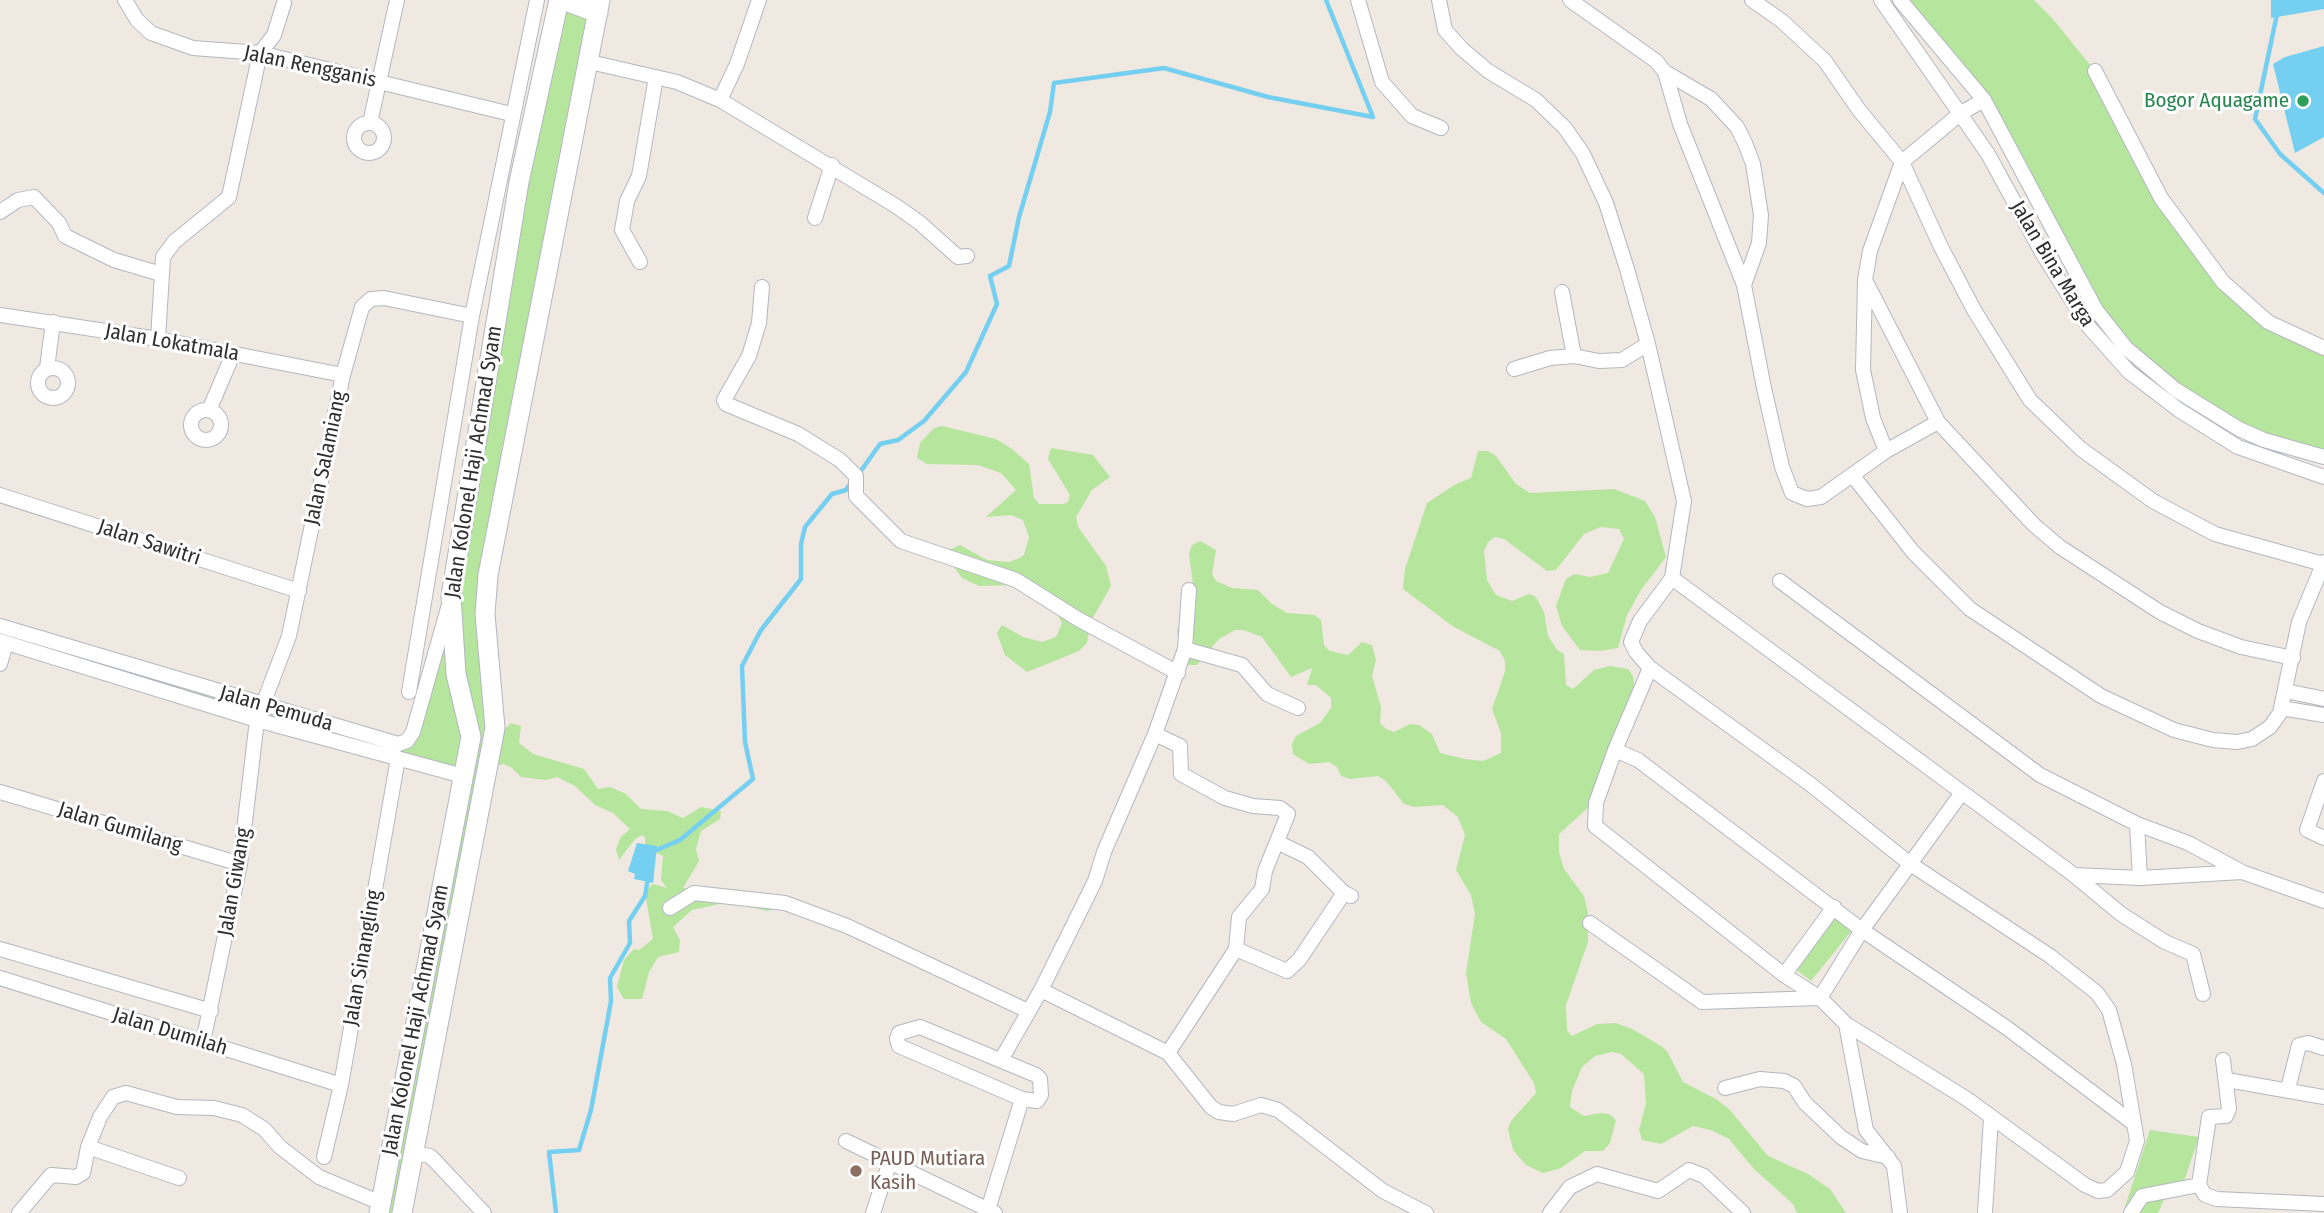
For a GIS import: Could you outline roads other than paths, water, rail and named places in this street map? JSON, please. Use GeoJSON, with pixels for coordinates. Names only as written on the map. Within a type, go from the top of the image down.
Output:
{"type":"FeatureCollection","features":[{"type":"Feature","properties":{"kind":"main road"},"geometry":{"type":"LineString","coordinates":[[561,0],[599,6]]}},
{"type":"Feature","properties":{"kind":"main road","name":"Jalan Kolonel Haji Achmad Syam"},"geometry":{"type":"LineString","coordinates":[[380,1208],[471,737],[456,674],[451,596],[519,182],[561,0]]}},
{"type":"Feature","properties":{"kind":"main road","name":"Jalan Kolonel Haji Achmad Syam"},"geometry":{"type":"LineString","coordinates":[[402,1213],[495,728],[485,614],[488,575],[599,6]]}},
{"type":"Feature","properties":{"kind":"main road"},"geometry":{"type":"LineString","coordinates":[[428,956],[452,959]]}},
{"type":"Feature","properties":{"kind":"street","name":"Jalan Rengganis"},"geometry":{"type":"LineString","coordinates":[[125,0],[142,26],[171,41],[193,48],[260,53],[511,114]]}},
{"type":"Feature","properties":{"kind":"street"},"geometry":{"type":"LineString","coordinates":[[370,123],[377,81],[397,0]]}},
{"type":"Feature","properties":{"kind":"street"},"geometry":{"type":"LineString","coordinates":[[409,692],[472,316],[511,114],[537,0]]}},
{"type":"Feature","properties":{"kind":"street"},"geometry":{"type":"LineString","coordinates":[[720,100],[737,64],[759,0]]}},
{"type":"Feature","properties":{"kind":"street"},"geometry":{"type":"LineString","coordinates":[[1358,0],[1382,82],[1412,116],[1441,128]]}},
{"type":"Feature","properties":{"kind":"street"},"geometry":{"type":"LineString","coordinates":[[1439,0],[1445,30],[1461,48],[1488,71],[1536,100],[1565,128],[1583,155],[1606,203],[1648,344],[1684,501],[1672,578],[1640,621],[1631,642],[1650,667],[1811,784],[1909,863],[2050,956],[2097,993],[2113,1022],[2137,1141],[2132,1163],[2118,1184],[2103,1191],[2085,1185],[1967,1099],[1846,1024],[1820,998],[1784,975],[1595,826],[1596,803],[1650,667]]}},
{"type":"Feature","properties":{"kind":"street"},"geometry":{"type":"LineString","coordinates":[[1570,0],[1656,61],[1665,72],[1711,99],[1737,127],[1753,164],[1761,215],[1759,243],[1744,285]]}},
{"type":"Feature","properties":{"kind":"street"},"geometry":{"type":"LineString","coordinates":[[1752,0],[1782,22],[1825,61],[1859,110],[1902,162],[1941,247],[1998,352],[2030,400],[2081,449],[2153,502],[2215,534],[2324,563],[2299,622],[2281,708],[2270,727],[2252,739],[2237,742],[2174,730],[2101,696],[1970,608],[1913,552],[1853,476]]}},
{"type":"Feature","properties":{"kind":"street","name":"Jalan Bina Marga"},"geometry":{"type":"LineString","coordinates":[[1881,0],[1961,113],[2066,293],[2088,326],[2129,372],[2179,410],[2238,447],[2324,477]]}},
{"type":"Feature","properties":{"kind":"street","name":"Jalan Bina Marga"},"geometry":{"type":"LineString","coordinates":[[1900,0],[1984,100],[2095,310],[2126,348],[2176,390],[2239,429],[2264,440],[2324,457]]}},
{"type":"Feature","properties":{"kind":"street"},"geometry":{"type":"LineString","coordinates":[[158,339],[163,257],[174,242],[229,197],[260,53],[274,35],[284,3]]}},
{"type":"Feature","properties":{"kind":"street"},"geometry":{"type":"LineString","coordinates":[[590,62],[677,82],[720,100],[832,165],[920,223],[957,257],[967,256]]}},
{"type":"Feature","properties":{"kind":"street"},"geometry":{"type":"LineString","coordinates":[[2095,71],[2161,198],[2222,282],[2268,322],[2324,348]]}},
{"type":"Feature","properties":{"kind":"street"},"geometry":{"type":"LineString","coordinates":[[1665,72],[1680,124],[1744,285],[1782,467],[1792,493],[1807,499],[1821,497],[1886,451],[1938,422]]}},
{"type":"Feature","properties":{"kind":"street"},"geometry":{"type":"LineString","coordinates":[[640,262],[622,230],[627,201],[639,176],[656,77]]}},
{"type":"Feature","properties":{"kind":"street"},"geometry":{"type":"LineString","coordinates":[[1886,451],[1873,418],[1863,370],[1865,280],[1873,240],[1902,162],[1961,113],[1984,100]]}},
{"type":"Feature","properties":{"kind":"street"},"geometry":{"type":"LineString","coordinates":[[815,218],[832,165]]}},
{"type":"Feature","properties":{"kind":"street"},"geometry":{"type":"LineString","coordinates":[[0,212],[18,200],[34,197],[59,223],[65,236],[114,260],[161,274]]}},
{"type":"Feature","properties":{"kind":"street"},"geometry":{"type":"LineString","coordinates":[[1865,280],[1938,422],[1988,479],[2060,547],[2160,612],[2198,631],[2241,647],[2292,658]]}},
{"type":"Feature","properties":{"kind":"street"},"geometry":{"type":"LineString","coordinates":[[762,287],[759,323],[749,356],[724,402],[798,434],[840,460],[856,476],[856,496],[901,541],[1016,580],[1078,619],[1178,673]]}},
{"type":"Feature","properties":{"kind":"street"},"geometry":{"type":"LineString","coordinates":[[1562,292],[1574,356]]}},
{"type":"Feature","properties":{"kind":"street","name":"Jalan Salamiang"},"geometry":{"type":"LineString","coordinates":[[257,720],[260,705],[289,635],[343,375],[362,307],[370,299],[384,298],[472,316]]}},
{"type":"Feature","properties":{"kind":"street","name":"Jalan Lokatmala"},"geometry":{"type":"LineString","coordinates":[[0,315],[158,339],[343,375]]}},
{"type":"Feature","properties":{"kind":"street"},"geometry":{"type":"LineString","coordinates":[[47,368],[53,323]]}},
{"type":"Feature","properties":{"kind":"street"},"geometry":{"type":"LineString","coordinates":[[1514,369],[1557,356],[1599,361],[1622,360],[1648,344]]}},
{"type":"Feature","properties":{"kind":"street"},"geometry":{"type":"LineString","coordinates":[[210,408],[233,354]]}},
{"type":"Feature","properties":{"kind":"street","name":"Jalan Sawitri"},"geometry":{"type":"LineString","coordinates":[[0,495],[299,591]]}},
{"type":"Feature","properties":{"kind":"street"},"geometry":{"type":"LineString","coordinates":[[1672,578],[2074,875],[2121,914],[2165,942],[2193,954],[2203,994]]}},
{"type":"Feature","properties":{"kind":"street"},"geometry":{"type":"LineString","coordinates":[[1780,581],[2040,775],[2137,824],[2188,844],[2242,873],[2324,901]]}},
{"type":"Feature","properties":{"kind":"street"},"geometry":{"type":"LineString","coordinates":[[1001,1060],[1041,990],[1095,881],[1104,852],[1155,734],[1185,649],[1189,590]]}},
{"type":"Feature","properties":{"kind":"street","name":"Jalan Pemuda"},"geometry":{"type":"LineString","coordinates":[[0,626],[398,744],[407,741],[413,732],[451,596]]}},
{"type":"Feature","properties":{"kind":"street"},"geometry":{"type":"LineString","coordinates":[[0,664],[3,642]]}},
{"type":"Feature","properties":{"kind":"street","name":"Jalan Pemuda"},"geometry":{"type":"LineString","coordinates":[[3,642],[257,720],[463,776]]}},
{"type":"Feature","properties":{"kind":"street"},"geometry":{"type":"LineString","coordinates":[[1185,649],[1242,665],[1267,694],[1297,708]]}},
{"type":"Feature","properties":{"kind":"street"},"geometry":{"type":"LineString","coordinates":[[2286,691],[2324,699]]}},
{"type":"Feature","properties":{"kind":"street"},"geometry":{"type":"LineString","coordinates":[[2281,708],[2324,715]]}},
{"type":"Feature","properties":{"kind":"street","name":"Jalan Giwang"},"geometry":{"type":"LineString","coordinates":[[203,1042],[240,864],[257,720]]}},
{"type":"Feature","properties":{"kind":"street"},"geometry":{"type":"LineString","coordinates":[[1155,734],[1180,746],[1181,774],[1208,790],[1241,803],[1286,810],[1288,816],[1262,889],[1239,917],[1236,949],[1168,1053]]}},
{"type":"Feature","properties":{"kind":"street"},"geometry":{"type":"LineString","coordinates":[[1615,750],[1638,760],[1663,777],[1862,930],[2007,1028],[2133,1123]]}},
{"type":"Feature","properties":{"kind":"street","name":"Jalan Sinangling"},"geometry":{"type":"LineString","coordinates":[[324,1157],[341,1085],[398,758]]}},
{"type":"Feature","properties":{"kind":"street"},"geometry":{"type":"LineString","coordinates":[[2324,781],[2307,830],[2324,838]]}},
{"type":"Feature","properties":{"kind":"street","name":"Jalan Gumilang"},"geometry":{"type":"LineString","coordinates":[[0,792],[240,864]]}},
{"type":"Feature","properties":{"kind":"street"},"geometry":{"type":"LineString","coordinates":[[1820,998],[1862,930],[1961,794]]}},
{"type":"Feature","properties":{"kind":"street"},"geometry":{"type":"LineString","coordinates":[[2137,824],[2140,877]]}},
{"type":"Feature","properties":{"kind":"street"},"geometry":{"type":"LineString","coordinates":[[1236,949],[1287,971],[1299,960],[1348,895],[1308,857],[1277,842]]}},
{"type":"Feature","properties":{"kind":"street"},"geometry":{"type":"LineString","coordinates":[[2074,875],[2140,877],[2242,873]]}},
{"type":"Feature","properties":{"kind":"street"},"geometry":{"type":"LineString","coordinates":[[670,908],[694,893],[785,903],[846,926],[1028,1011]]}},
{"type":"Feature","properties":{"kind":"street"},"geometry":{"type":"LineString","coordinates":[[1784,975],[1834,907]]}},
{"type":"Feature","properties":{"kind":"street"},"geometry":{"type":"LineString","coordinates":[[1590,923],[1702,1002],[1820,998]]}},
{"type":"Feature","properties":{"kind":"street","name":"Jalan Dumilah"},"geometry":{"type":"LineString","coordinates":[[0,949],[211,1011]]}},
{"type":"Feature","properties":{"kind":"street","name":"Jalan Dumilah"},"geometry":{"type":"LineString","coordinates":[[0,978],[341,1085]]}},
{"type":"Feature","properties":{"kind":"street"},"geometry":{"type":"LineString","coordinates":[[1041,990],[1168,1053],[1211,1108],[1225,1115],[1261,1105],[1278,1110],[1383,1191],[1426,1213]]}},
{"type":"Feature","properties":{"kind":"street"},"geometry":{"type":"LineString","coordinates":[[1846,1024],[1866,1130],[1889,1157],[1897,1174],[1900,1213]]}},
{"type":"Feature","properties":{"kind":"street"},"geometry":{"type":"LineString","coordinates":[[920,1027],[1040,1079],[1041,1095],[1037,1101],[1022,1098],[907,1051],[897,1039],[899,1033],[920,1027]]}},
{"type":"Feature","properties":{"kind":"street"},"geometry":{"type":"LineString","coordinates":[[2288,1088],[2299,1045],[2308,1043],[2324,1048]]}},
{"type":"Feature","properties":{"kind":"street"},"geometry":{"type":"LineString","coordinates":[[2223,1060],[2229,1109],[2223,1117],[2209,1118],[2199,1185],[2205,1195],[2217,1199],[2324,1204]]}},
{"type":"Feature","properties":{"kind":"street"},"geometry":{"type":"LineString","coordinates":[[1725,1088],[1760,1079],[1784,1081],[1794,1086],[1805,1103],[1841,1137],[1862,1151],[1889,1157]]}},
{"type":"Feature","properties":{"kind":"street"},"geometry":{"type":"LineString","coordinates":[[2227,1080],[2288,1088],[2324,1097]]}},
{"type":"Feature","properties":{"kind":"street"},"geometry":{"type":"LineString","coordinates":[[19,1213],[51,1175],[76,1177],[83,1173],[88,1147],[107,1103],[118,1093],[137,1094],[177,1107],[228,1110],[264,1129],[280,1147],[319,1177],[380,1208]]}},
{"type":"Feature","properties":{"kind":"street"},"geometry":{"type":"LineString","coordinates":[[846,1141],[990,1212],[1022,1098]]}},
{"type":"Feature","properties":{"kind":"street"},"geometry":{"type":"LineString","coordinates":[[1985,1213],[1991,1118]]}},
{"type":"Feature","properties":{"kind":"street"},"geometry":{"type":"LineString","coordinates":[[88,1147],[179,1178]]}},
{"type":"Feature","properties":{"kind":"street"},"geometry":{"type":"LineString","coordinates":[[414,1153],[430,1156],[436,1161],[484,1213]]}},
{"type":"Feature","properties":{"kind":"street"},"geometry":{"type":"LineString","coordinates":[[873,1213],[890,1161]]}},
{"type":"Feature","properties":{"kind":"street"},"geometry":{"type":"LineString","coordinates":[[1550,1213],[1570,1187],[1597,1174],[1658,1191],[1683,1173],[1696,1171],[1743,1213]]}},
{"type":"Feature","properties":{"kind":"street"},"geometry":{"type":"LineString","coordinates":[[2131,1213],[2142,1196],[2199,1185]]}},
{"type":"Feature","properties":{"kind":"water"},"geometry":{"type":"Polygon","coordinates":[[[2271,0],[2324,0],[2324,9],[2271,18],[2271,0]]]}},
{"type":"Feature","properties":{"kind":"water","name":"Bogor Aquagame"},"geometry":{"type":"Polygon","coordinates":[[[2324,46],[2324,137],[2295,153],[2273,64],[2285,57],[2324,46]]]}},
{"type":"Feature","properties":{"kind":"water"},"geometry":{"type":"Polygon","coordinates":[[[637,843],[657,846],[653,883],[634,879],[635,874],[628,871],[637,843]]]}},
{"type":"Feature","properties":{"kind":"waterway"},"geometry":{"type":"LineString","coordinates":[[858,475],[880,444],[898,440],[924,421],[966,372],[997,304],[990,276],[1009,266],[1019,217],[1050,112],[1054,83],[1164,68],[1268,97],[1373,117],[1326,0]]}},
{"type":"Feature","properties":{"kind":"waterway"},"geometry":{"type":"LineString","coordinates":[[2277,14],[2255,119],[2280,154],[2324,193]]}},
{"type":"Feature","properties":{"kind":"waterway"},"geometry":{"type":"LineString","coordinates":[[652,852],[680,840],[753,779],[745,742],[742,666],[761,630],[801,579],[801,544],[805,527],[832,494],[846,490],[852,481]]}},
{"type":"Feature","properties":{"kind":"waterway"},"geometry":{"type":"LineString","coordinates":[[556,1213],[549,1152],[579,1150],[591,1110],[611,1001],[610,978],[630,943],[629,921],[645,896],[648,878]]}},
{"type":"Feature","properties":{"kind":"place","name":"Bogor Aquagame"},"geometry":{"type":"Point","coordinates":[2303,101]}},
{"type":"Feature","properties":{"kind":"place","name":"PAUD Mutiara Kasih"},"geometry":{"type":"Point","coordinates":[856,1171]}}]}
